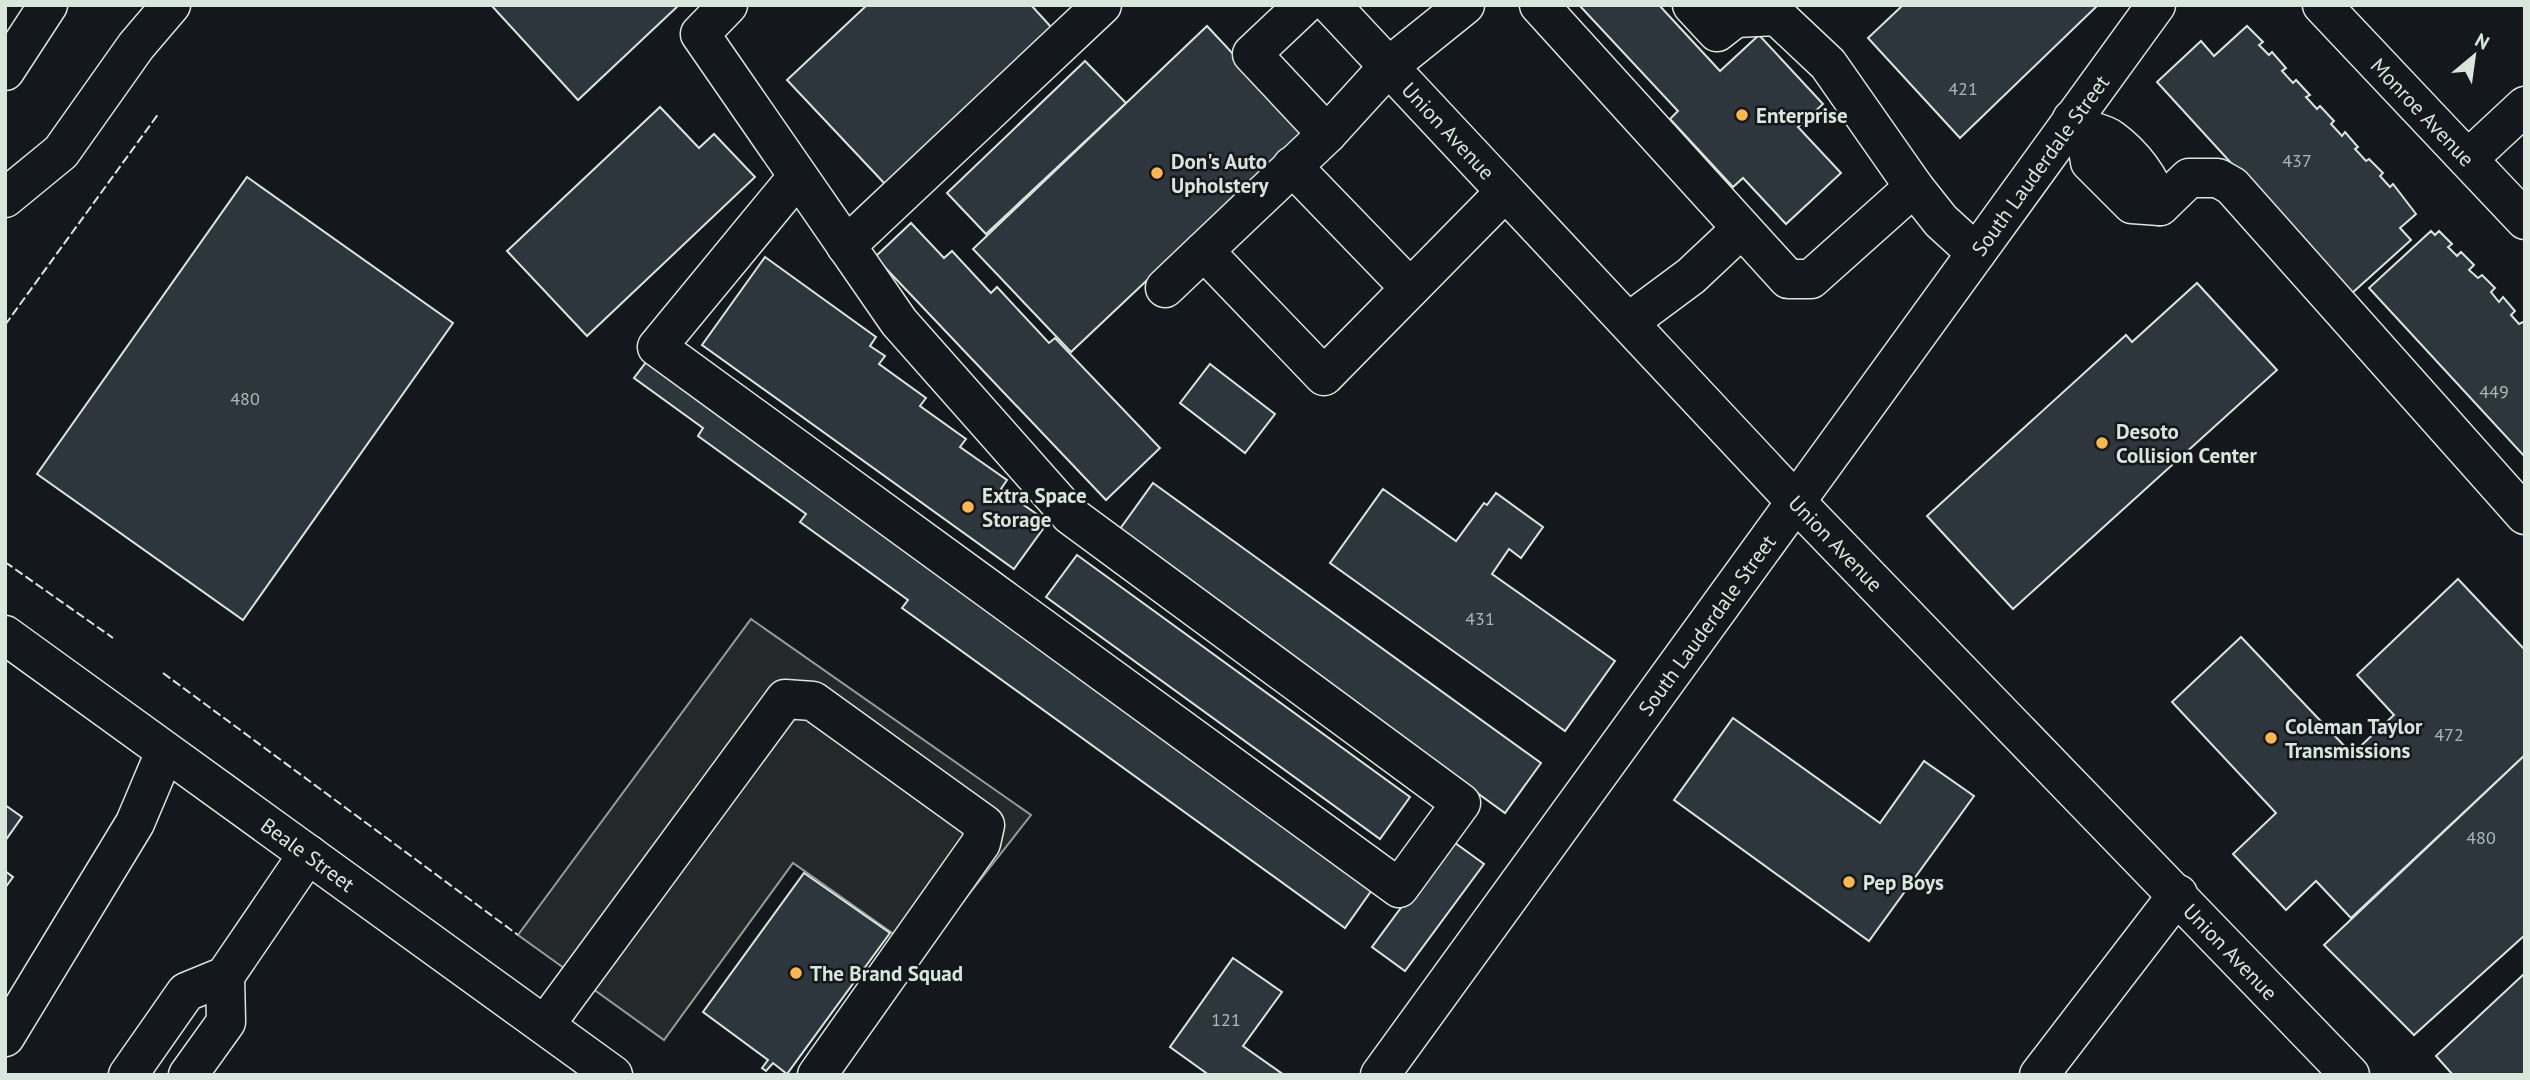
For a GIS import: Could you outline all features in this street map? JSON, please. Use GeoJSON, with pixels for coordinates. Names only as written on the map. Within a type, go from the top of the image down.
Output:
{"type":"FeatureCollection","features":[{"type":"Feature","properties":{"kind":"street"},"geometry":{"type":"LineString","coordinates":[[5,71],[48,5]]}},
{"type":"Feature","properties":{"kind":"street"},"geometry":{"type":"LineString","coordinates":[[5,198],[61,152],[136,46],[171,5]]}},
{"type":"Feature","properties":{"kind":"street"},"geometry":{"type":"LineString","coordinates":[[728,5],[700,34],[899,322],[1070,515],[1461,803],[1399,888],[657,347],[798,176]]}},
{"type":"Feature","properties":{"kind":"street"},"geometry":{"type":"LineString","coordinates":[[846,246],[1102,5]]}},
{"type":"Feature","properties":{"kind":"street"},"geometry":{"type":"LineString","coordinates":[[1304,5],[1252,54],[1327,134]]}},
{"type":"Feature","properties":{"kind":"street","name":"Union Avenue"},"geometry":{"type":"LineString","coordinates":[[1331,5],[1504,193],[1629,322],[1796,502],[2178,894],[2350,1075]]}},
{"type":"Feature","properties":{"kind":"street"},"geometry":{"type":"LineString","coordinates":[[1165,288],[1327,134],[1388,67],[1465,5]]}},
{"type":"Feature","properties":{"kind":"street"},"geometry":{"type":"LineString","coordinates":[[1539,5],[1788,279],[1811,279],[1914,187]]}},
{"type":"Feature","properties":{"kind":"street"},"geometry":{"type":"LineString","coordinates":[[1692,5],[1717,32],[1735,18],[1777,16],[1828,64],[1914,187],[1941,221],[1976,253]]}},
{"type":"Feature","properties":{"kind":"street","name":"South Lauderdale Street"},"geometry":{"type":"LineString","coordinates":[[1380,1075],[1976,253],[2078,125],[2156,5]]}},
{"type":"Feature","properties":{"kind":"street","name":"Monroe Avenue"},"geometry":{"type":"LineString","coordinates":[[2322,5],[2525,220]]}},
{"type":"Feature","properties":{"kind":"street"},"geometry":{"type":"LineString","coordinates":[[2468,159],[2525,106]]}},
{"type":"Feature","properties":{"kind":"street"},"geometry":{"type":"LineString","coordinates":[[2078,125],[2090,162],[2132,204],[2160,206],[2189,178],[2218,178],[2232,186],[2525,515]]}},
{"type":"Feature","properties":{"kind":"street"},"geometry":{"type":"LineString","coordinates":[[1292,166],[1410,288]]}},
{"type":"Feature","properties":{"kind":"street"},"geometry":{"type":"LineString","coordinates":[[1204,251],[1324,376],[1504,193]]}},
{"type":"Feature","properties":{"kind":"street"},"geometry":{"type":"LineString","coordinates":[[1629,322],[1691,276],[1741,229]]}},
{"type":"Feature","properties":{"kind":"street","name":"Beale Street"},"geometry":{"type":"LineString","coordinates":[[5,635],[613,1075]]}},
{"type":"Feature","properties":{"kind":"street"},"geometry":{"type":"LineString","coordinates":[[545,1025],[785,699],[813,701],[985,825],[981,843],[817,1075]]}},
{"type":"Feature","properties":{"kind":"street"},"geometry":{"type":"LineString","coordinates":[[5,1037],[135,823],[165,752]]}},
{"type":"Feature","properties":{"kind":"street"},"geometry":{"type":"LineString","coordinates":[[225,976],[226,1022],[188,1075],[138,1060],[186,992],[225,976],[308,854]]}},
{"type":"Feature","properties":{"kind":"street"},"geometry":{"type":"LineString","coordinates":[[2039,1075],[2178,894]]}},
{"type":"Feature","properties":{"kind":"shaded area"},"geometry":{"type":"Polygon","coordinates":[[[751,619],[1031,815],[922,954],[793,863],[664,1040],[518,935],[751,619]]]}},
{"type":"Feature","properties":{"kind":"building"},"geometry":{"type":"Polygon","coordinates":[[[491,5],[679,5],[578,100],[491,5]]]}},
{"type":"Feature","properties":{"kind":"building"},"geometry":{"type":"Polygon","coordinates":[[[867,5],[1031,5],[1052,28],[885,184],[787,80],[867,5]]]}},
{"type":"Feature","properties":{"kind":"building","name":"Enterprise"},"geometry":{"type":"Polygon","coordinates":[[[1579,5],[1659,5],[1720,71],[1759,35],[1823,104],[1798,127],[1841,173],[1786,224],[1743,178],[1733,187],[1670,119],[1678,111],[1579,5]]]}},
{"type":"Feature","properties":{"kind":"building"},"geometry":{"type":"Polygon","coordinates":[[[1903,5],[2098,5],[1960,138],[1868,38],[1903,5]]]}},
{"type":"Feature","properties":{"kind":"building","name":"Don's Auto Upholstery"},"geometry":{"type":"Polygon","coordinates":[[[1207,26],[1305,131],[1071,352],[973,249],[1207,26]]]}},
{"type":"Feature","properties":{"kind":"building"},"geometry":{"type":"Polygon","coordinates":[[[2247,26],[2263,42],[2259,45],[2269,55],[2272,52],[2286,68],[2282,71],[2293,83],[2296,80],[2310,95],[2306,97],[2317,109],[2320,106],[2334,121],[2331,124],[2342,136],[2345,132],[2358,147],[2355,149],[2383,173],[2380,176],[2390,187],[2393,184],[2416,214],[2400,228],[2411,240],[2351,294],[2157,82],[2201,41],[2214,56],[2247,26]]]}},
{"type":"Feature","properties":{"kind":"building"},"geometry":{"type":"Polygon","coordinates":[[[1085,61],[1126,103],[986,234],[947,193],[1085,61]]]}},
{"type":"Feature","properties":{"kind":"building"},"geometry":{"type":"Polygon","coordinates":[[[660,107],[699,148],[714,134],[755,177],[587,336],[507,251],[660,107]]]}},
{"type":"Feature","properties":{"kind":"building"},"geometry":{"type":"Polygon","coordinates":[[[247,177],[453,323],[243,620],[37,474],[247,177]]]}},
{"type":"Feature","properties":{"kind":"building"},"geometry":{"type":"Polygon","coordinates":[[[911,223],[944,258],[952,251],[991,293],[997,287],[1049,343],[1055,338],[1160,448],[1106,500],[875,257],[911,223]]]}},
{"type":"Feature","properties":{"kind":"building"},"geometry":{"type":"Polygon","coordinates":[[[2431,231],[2435,235],[2439,231],[2452,244],[2448,247],[2457,256],[2461,252],[2474,265],[2469,270],[2478,278],[2482,275],[2495,288],[2491,292],[2499,302],[2503,297],[2515,311],[2511,315],[2519,324],[2525,321],[2525,457],[2369,288],[2431,231]]]}},
{"type":"Feature","properties":{"kind":"building"},"geometry":{"type":"Polygon","coordinates":[[[765,257],[876,337],[870,346],[885,356],[879,364],[926,398],[920,406],[966,439],[960,447],[1007,480],[1001,489],[1048,522],[1014,569],[702,345],[765,257]]]}},
{"type":"Feature","properties":{"kind":"building","name":"Desoto Collision Center"},"geometry":{"type":"Polygon","coordinates":[[[2197,283],[2277,370],[2013,609],[1927,516],[2126,335],[2132,342],[2197,283]]]}},
{"type":"Feature","properties":{"kind":"building"},"geometry":{"type":"Polygon","coordinates":[[[647,361],[1374,887],[1345,928],[902,608],[908,600],[800,522],[806,514],[698,436],[703,428],[634,378],[647,361]]]}},
{"type":"Feature","properties":{"kind":"building"},"geometry":{"type":"Polygon","coordinates":[[[1210,364],[1275,414],[1245,453],[1180,403],[1210,364]]]}},
{"type":"Feature","properties":{"kind":"building"},"geometry":{"type":"Polygon","coordinates":[[[1153,483],[1541,763],[1505,813],[1117,533],[1153,483]]]}},
{"type":"Feature","properties":{"kind":"building"},"geometry":{"type":"Polygon","coordinates":[[[1383,489],[1456,541],[1484,503],[1487,505],[1496,493],[1543,527],[1521,558],[1509,549],[1492,574],[1615,661],[1565,731],[1330,563],[1383,489]]]}},
{"type":"Feature","properties":{"kind":"building"},"geometry":{"type":"Polygon","coordinates":[[[1077,555],[1410,797],[1380,839],[1046,597],[1077,555]]]}},
{"type":"Feature","properties":{"kind":"building"},"geometry":{"type":"Polygon","coordinates":[[[2458,579],[2525,650],[2525,755],[2351,918],[2316,881],[2286,910],[2233,854],[2276,813],[2172,702],[2241,637],[2352,754],[2394,715],[2357,675],[2458,579]]]}},
{"type":"Feature","properties":{"kind":"building","name":"Pep Boys"},"geometry":{"type":"Polygon","coordinates":[[[1733,718],[1880,823],[1924,761],[1974,796],[1869,941],[1674,800],[1733,718]]]}},
{"type":"Feature","properties":{"kind":"building"},"geometry":{"type":"Polygon","coordinates":[[[2525,755],[2525,935],[2414,1035],[2324,945],[2525,755]]]}},
{"type":"Feature","properties":{"kind":"building"},"geometry":{"type":"Polygon","coordinates":[[[5,805],[22,817],[5,841],[5,805]]]}},
{"type":"Feature","properties":{"kind":"building"},"geometry":{"type":"Polygon","coordinates":[[[1451,840],[1484,864],[1405,971],[1372,947],[1451,840]]]}},
{"type":"Feature","properties":{"kind":"building"},"geometry":{"type":"Polygon","coordinates":[[[5,871],[13,877],[5,888],[5,871]]]}},
{"type":"Feature","properties":{"kind":"building","name":"The Brand Squad"},"geometry":{"type":"Polygon","coordinates":[[[804,873],[890,933],[787,1074],[773,1063],[766,1071],[762,1068],[768,1060],[703,1012],[804,873]]]}},
{"type":"Feature","properties":{"kind":"building"},"geometry":{"type":"Polygon","coordinates":[[[1233,958],[1282,992],[1243,1046],[1284,1075],[1209,1075],[1170,1047],[1233,958]]]}},
{"type":"Feature","properties":{"kind":"building"},"geometry":{"type":"Polygon","coordinates":[[[2525,973],[2525,1075],[2453,1075],[2436,1056],[2525,973]]]}},
{"type":"Feature","properties":{"kind":"fence"},"geometry":{"type":"LineString","coordinates":[[5,325],[159,113]]}},
{"type":"Feature","properties":{"kind":"fence"},"geometry":{"type":"LineString","coordinates":[[5,562],[113,638]]}},
{"type":"Feature","properties":{"kind":"fence"},"geometry":{"type":"LineString","coordinates":[[163,673],[518,935]]}},
{"type":"Feature","properties":{"kind":"place","name":"Enterprise"},"geometry":{"type":"Point","coordinates":[1742,115]}},
{"type":"Feature","properties":{"kind":"place","name":"Don's Auto Upholstery"},"geometry":{"type":"Point","coordinates":[1157,173]}},
{"type":"Feature","properties":{"kind":"place","name":"Desoto Collision Center"},"geometry":{"type":"Point","coordinates":[2102,443]}},
{"type":"Feature","properties":{"kind":"place","name":"Extra Space Storage"},"geometry":{"type":"Point","coordinates":[968,507]}},
{"type":"Feature","properties":{"kind":"place","name":"Coleman Taylor Transmissions"},"geometry":{"type":"Point","coordinates":[2271,738]}},
{"type":"Feature","properties":{"kind":"place","name":"Pep Boys"},"geometry":{"type":"Point","coordinates":[1849,882]}},
{"type":"Feature","properties":{"kind":"place","name":"The Brand Squad"},"geometry":{"type":"Point","coordinates":[796,973]}}]}
